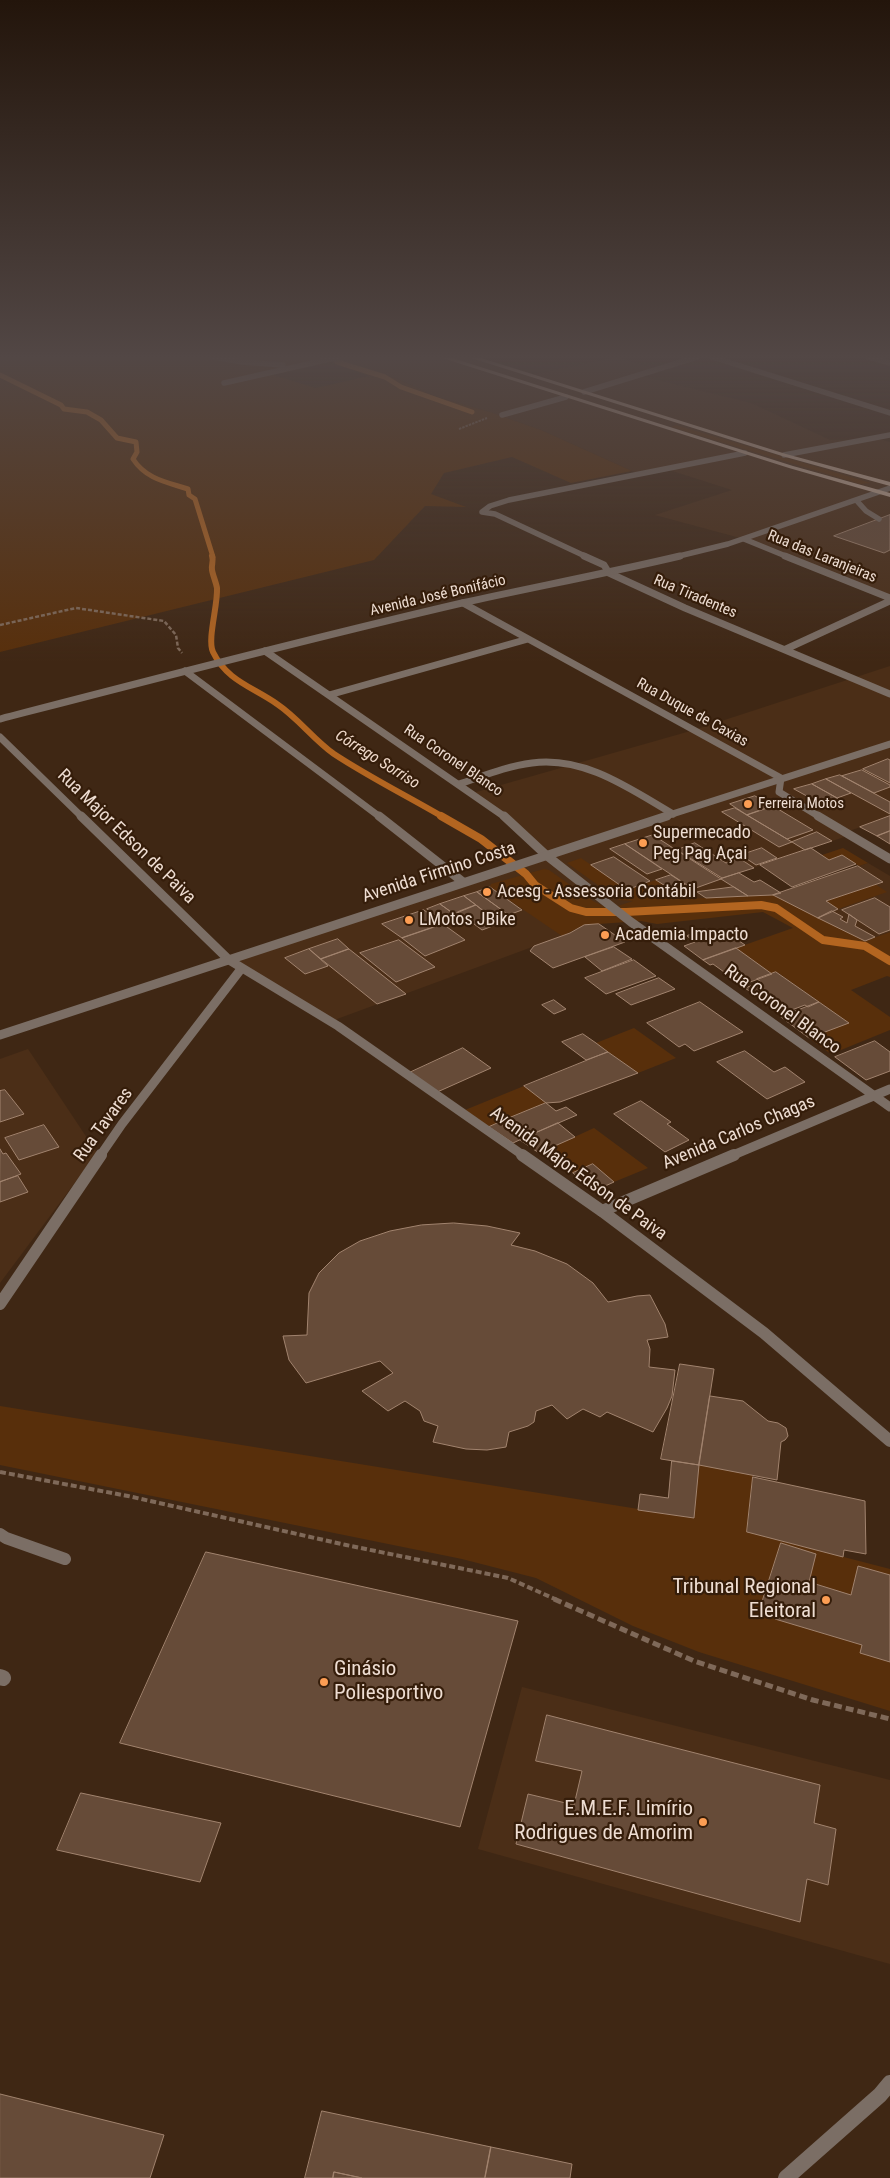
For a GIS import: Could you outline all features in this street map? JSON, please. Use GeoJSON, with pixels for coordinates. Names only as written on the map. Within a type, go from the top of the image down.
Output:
{"type":"FeatureCollection","features":[{"type":"Feature","properties":{"kind":"main road"},"geometry":{"type":"LineString","coordinates":[[764,459],[890,495]]}},
{"type":"Feature","properties":{"kind":"main road"},"geometry":{"type":"LineString","coordinates":[[797,459],[890,484]]}},
{"type":"Feature","properties":{"kind":"street","name":"Rua Tiradentes"},"geometry":{"type":"LineString","coordinates":[[717,459],[509,500],[490,506],[482,512],[495,514],[604,566],[609,573],[685,608],[890,694]]}},
{"type":"Feature","properties":{"kind":"street","name":"Avenida José Bonifácio"},"geometry":{"type":"LineString","coordinates":[[0,719],[248,655],[463,603],[609,573],[744,539],[890,488]]}},
{"type":"Feature","properties":{"kind":"street"},"geometry":{"type":"LineString","coordinates":[[857,501],[866,511],[879,519]]}},
{"type":"Feature","properties":{"kind":"street","name":"Rua das Laranjeiras"},"geometry":{"type":"LineString","coordinates":[[744,539],[890,600]]}},
{"type":"Feature","properties":{"kind":"street"},"geometry":{"type":"LineString","coordinates":[[786,649],[890,600]]}},
{"type":"Feature","properties":{"kind":"street","name":"Rua Duque de Caxias"},"geometry":{"type":"LineString","coordinates":[[463,603],[781,778]]}},
{"type":"Feature","properties":{"kind":"street"},"geometry":{"type":"LineString","coordinates":[[329,695],[528,639]]}},
{"type":"Feature","properties":{"kind":"street","name":"Rua Coronel Blanco"},"geometry":{"type":"LineString","coordinates":[[265,651],[499,812],[546,855],[631,922],[872,1096],[890,1107]]}},
{"type":"Feature","properties":{"kind":"street"},"geometry":{"type":"LineString","coordinates":[[184,671],[391,825],[463,882]]}},
{"type":"Feature","properties":{"kind":"street","name":"Rua Major Edson de Paiva"},"geometry":{"type":"LineString","coordinates":[[0,737],[229,960]]}},
{"type":"Feature","properties":{"kind":"street","name":"Avenida Firmino Costa"},"geometry":{"type":"LineString","coordinates":[[0,1035],[781,778],[890,744]]}},
{"type":"Feature","properties":{"kind":"street"},"geometry":{"type":"LineString","coordinates":[[459,784],[522,765],[560,762],[597,772],[673,814]]}},
{"type":"Feature","properties":{"kind":"street"},"geometry":{"type":"LineString","coordinates":[[781,778],[779,792],[890,859]]}},
{"type":"Feature","properties":{"kind":"street","name":"Avenida Major Edson de Paiva"},"geometry":{"type":"LineString","coordinates":[[229,960],[338,1026],[602,1211],[764,1333],[890,1441]]}},
{"type":"Feature","properties":{"kind":"street","name":"Rua Tavares"},"geometry":{"type":"LineString","coordinates":[[0,1304],[122,1124],[241,969]]}},
{"type":"Feature","properties":{"kind":"street","name":"Avenida Carlos Chagas"},"geometry":{"type":"LineString","coordinates":[[602,1211],[890,1089]]}},
{"type":"Feature","properties":{"kind":"street"},"geometry":{"type":"LineString","coordinates":[[0,1534],[6,1538],[66,1559]]}},
{"type":"Feature","properties":{"kind":"street"},"geometry":{"type":"LineString","coordinates":[[786,2178],[880,2095],[890,2083]]}},
{"type":"Feature","properties":{"kind":"path"},"geometry":{"type":"LineString","coordinates":[[0,625],[76,608],[164,621],[176,635],[178,648],[196,668]]}},
{"type":"Feature","properties":{"kind":"path"},"geometry":{"type":"LineString","coordinates":[[0,1472],[128,1496],[346,1545],[508,1578],[694,1661],[813,1700],[890,1719]]}},
{"type":"Feature","properties":{"kind":"shaded area"},"geometry":{"type":"Polygon","coordinates":[[[0,459],[505,459],[444,473],[431,494],[466,507],[425,506],[374,560],[0,652],[0,459]]]}},
{"type":"Feature","properties":{"kind":"shaded area"},"geometry":{"type":"Polygon","coordinates":[[[516,459],[605,459],[632,471],[571,483],[516,459]]]}},
{"type":"Feature","properties":{"kind":"shaded area"},"geometry":{"type":"Polygon","coordinates":[[[605,459],[890,459],[890,595],[744,539],[655,515],[732,490],[663,468],[637,473],[605,459]]]}},
{"type":"Feature","properties":{"kind":"shaded area"},"geometry":{"type":"Polygon","coordinates":[[[776,459],[789,459],[871,483],[860,484],[776,459]]]}},
{"type":"Feature","properties":{"kind":"shaded area"},"geometry":{"type":"Polygon","coordinates":[[[890,666],[890,817],[846,832],[850,835],[721,879],[748,896],[716,906],[584,925],[570,933],[337,1019],[338,1026],[229,960],[546,855],[473,793],[694,730],[890,666]]]}},
{"type":"Feature","properties":{"kind":"shaded area"},"geometry":{"type":"Polygon","coordinates":[[[843,848],[868,863],[859,866],[842,855],[829,860],[822,855],[843,848]]]}},
{"type":"Feature","properties":{"kind":"shaded area"},"geometry":{"type":"Polygon","coordinates":[[[581,858],[627,890],[656,880],[683,899],[773,895],[865,941],[890,932],[890,977],[887,976],[851,990],[890,1017],[890,1030],[831,1054],[809,1038],[848,1022],[777,972],[772,974],[736,948],[793,928],[763,912],[657,924],[641,921],[584,925],[562,936],[490,887],[491,884],[544,869],[549,870],[593,901],[609,909],[633,901],[619,900],[567,863],[581,858]]]}},
{"type":"Feature","properties":{"kind":"shaded area"},"geometry":{"type":"Polygon","coordinates":[[[868,863],[890,876],[890,932],[865,941],[773,895],[868,863]]]}},
{"type":"Feature","properties":{"kind":"shaded area"},"geometry":{"type":"Polygon","coordinates":[[[875,884],[887,892],[838,909],[826,901],[875,884]]]}},
{"type":"Feature","properties":{"kind":"shaded area"},"geometry":{"type":"Polygon","coordinates":[[[634,1028],[676,1058],[638,1073],[596,1043],[634,1028]]]}},
{"type":"Feature","properties":{"kind":"shaded area"},"geometry":{"type":"Polygon","coordinates":[[[28,1049],[97,1153],[0,1283],[0,1059],[28,1049]]]}},
{"type":"Feature","properties":{"kind":"shaded area"},"geometry":{"type":"Polygon","coordinates":[[[524,1086],[546,1103],[489,1127],[465,1110],[524,1086]]]}},
{"type":"Feature","properties":{"kind":"shaded area"},"geometry":{"type":"Polygon","coordinates":[[[594,1128],[648,1168],[614,1182],[593,1164],[573,1173],[546,1150],[594,1128]]]}},
{"type":"Feature","properties":{"kind":"shaded area"},"geometry":{"type":"Polygon","coordinates":[[[0,1406],[694,1518],[699,1465],[753,1475],[747,1532],[890,1569],[890,1575],[858,1566],[851,1595],[809,1582],[816,1554],[781,1543],[761,1605],[777,1611],[775,1619],[862,1645],[860,1653],[890,1662],[890,1711],[699,1652],[633,1626],[536,1578],[462,1559],[0,1465],[0,1406]]]}},
{"type":"Feature","properties":{"kind":"shaded area"},"geometry":{"type":"Polygon","coordinates":[[[522,1687],[890,1780],[890,1964],[478,1849],[522,1687]]]}},
{"type":"Feature","properties":{"kind":"building"},"geometry":{"type":"Polygon","coordinates":[[[890,515],[890,550],[884,553],[834,536],[890,515]]]}},
{"type":"Feature","properties":{"kind":"building"},"geometry":{"type":"Polygon","coordinates":[[[888,759],[890,760],[890,783],[863,769],[888,759]]]}},
{"type":"Feature","properties":{"kind":"building"},"geometry":{"type":"Polygon","coordinates":[[[862,770],[890,785],[890,787],[874,793],[842,776],[862,770]]]}},
{"type":"Feature","properties":{"kind":"building"},"geometry":{"type":"Polygon","coordinates":[[[840,775],[890,802],[890,814],[826,779],[840,775]]]}},
{"type":"Feature","properties":{"kind":"building"},"geometry":{"type":"Polygon","coordinates":[[[826,779],[851,793],[837,798],[812,784],[826,779]]]}},
{"type":"Feature","properties":{"kind":"building"},"geometry":{"type":"Polygon","coordinates":[[[812,784],[839,800],[823,805],[794,789],[812,784]]]}},
{"type":"Feature","properties":{"kind":"building"},"geometry":{"type":"Polygon","coordinates":[[[755,796],[773,806],[747,815],[730,804],[755,796]]]}},
{"type":"Feature","properties":{"kind":"building"},"geometry":{"type":"Polygon","coordinates":[[[773,806],[813,830],[787,839],[747,815],[773,806]]]}},
{"type":"Feature","properties":{"kind":"building"},"geometry":{"type":"Polygon","coordinates":[[[735,808],[792,842],[779,847],[722,812],[735,808]]]}},
{"type":"Feature","properties":{"kind":"building"},"geometry":{"type":"Polygon","coordinates":[[[890,816],[890,831],[877,836],[860,827],[890,816]]]}},
{"type":"Feature","properties":{"kind":"building"},"geometry":{"type":"Polygon","coordinates":[[[890,831],[890,844],[877,836],[890,831]]]}},
{"type":"Feature","properties":{"kind":"building"},"geometry":{"type":"Polygon","coordinates":[[[817,832],[832,841],[805,850],[792,842],[817,832]]]}},
{"type":"Feature","properties":{"kind":"building"},"geometry":{"type":"Polygon","coordinates":[[[653,835],[721,879],[693,889],[625,844],[653,835]]]}},
{"type":"Feature","properties":{"kind":"building"},"geometry":{"type":"Polygon","coordinates":[[[695,843],[726,863],[739,858],[754,868],[722,878],[677,850],[695,843]]]}},
{"type":"Feature","properties":{"kind":"building"},"geometry":{"type":"Polygon","coordinates":[[[625,844],[662,869],[647,874],[610,849],[625,844]]]}},
{"type":"Feature","properties":{"kind":"building"},"geometry":{"type":"Polygon","coordinates":[[[762,848],[777,858],[756,865],[741,855],[762,848]]]}},
{"type":"Feature","properties":{"kind":"building"},"geometry":{"type":"Polygon","coordinates":[[[811,848],[829,860],[842,855],[856,864],[792,887],[760,865],[811,848]]]}},
{"type":"Feature","properties":{"kind":"building"},"geometry":{"type":"Polygon","coordinates":[[[614,857],[650,881],[627,890],[591,865],[614,857]]]}},
{"type":"Feature","properties":{"kind":"building"},"geometry":{"type":"Polygon","coordinates":[[[858,866],[883,882],[826,901],[838,909],[818,918],[773,895],[858,866]]]}},
{"type":"Feature","properties":{"kind":"building"},"geometry":{"type":"Polygon","coordinates":[[[739,873],[754,882],[760,880],[781,893],[748,896],[721,879],[739,873]]]}},
{"type":"Feature","properties":{"kind":"building"},"geometry":{"type":"Polygon","coordinates":[[[671,875],[685,884],[670,889],[656,880],[671,875]]]}},
{"type":"Feature","properties":{"kind":"building"},"geometry":{"type":"Polygon","coordinates":[[[490,887],[522,910],[511,914],[506,913],[477,892],[490,887]]]}},
{"type":"Feature","properties":{"kind":"building"},"geometry":{"type":"Polygon","coordinates":[[[734,887],[748,896],[706,898],[697,892],[734,887]]]}},
{"type":"Feature","properties":{"kind":"building"},"geometry":{"type":"Polygon","coordinates":[[[477,892],[506,913],[493,918],[464,896],[477,892]]]}},
{"type":"Feature","properties":{"kind":"building"},"geometry":{"type":"Polygon","coordinates":[[[464,896],[476,905],[454,914],[440,904],[464,896]]]}},
{"type":"Feature","properties":{"kind":"building"},"geometry":{"type":"Polygon","coordinates":[[[875,898],[890,907],[890,930],[879,934],[842,910],[875,898]]]}},
{"type":"Feature","properties":{"kind":"building"},"geometry":{"type":"Polygon","coordinates":[[[440,904],[458,917],[445,922],[427,909],[440,904]]]}},
{"type":"Feature","properties":{"kind":"building"},"geometry":{"type":"Polygon","coordinates":[[[476,905],[501,923],[482,930],[458,912],[476,905]]]}},
{"type":"Feature","properties":{"kind":"building"},"geometry":{"type":"Polygon","coordinates":[[[424,910],[443,924],[402,938],[382,924],[424,910]]]}},
{"type":"Feature","properties":{"kind":"building"},"geometry":{"type":"Polygon","coordinates":[[[832,911],[843,917],[840,919],[847,923],[849,914],[857,920],[855,926],[875,937],[865,941],[818,918],[832,911]]]}},
{"type":"Feature","properties":{"kind":"building"},"geometry":{"type":"Polygon","coordinates":[[[443,924],[465,940],[425,956],[402,938],[443,924]]]}},
{"type":"Feature","properties":{"kind":"building"},"geometry":{"type":"Polygon","coordinates":[[[599,924],[625,942],[553,968],[530,951],[534,946],[570,933],[584,925],[599,924]]]}},
{"type":"Feature","properties":{"kind":"building"},"geometry":{"type":"Polygon","coordinates":[[[706,929],[715,935],[726,932],[745,945],[703,960],[684,946],[695,942],[687,936],[706,929]]]}},
{"type":"Feature","properties":{"kind":"building"},"geometry":{"type":"Polygon","coordinates":[[[338,939],[349,949],[321,959],[309,949],[338,939]]]}},
{"type":"Feature","properties":{"kind":"building"},"geometry":{"type":"Polygon","coordinates":[[[399,940],[435,967],[396,982],[360,953],[399,940]]]}},
{"type":"Feature","properties":{"kind":"building"},"geometry":{"type":"Polygon","coordinates":[[[614,947],[632,959],[602,971],[585,957],[614,947]]]}},
{"type":"Feature","properties":{"kind":"building"},"geometry":{"type":"Polygon","coordinates":[[[736,948],[772,974],[742,985],[713,964],[710,965],[703,960],[736,948]]]}},
{"type":"Feature","properties":{"kind":"building"},"geometry":{"type":"Polygon","coordinates":[[[309,949],[328,966],[305,974],[285,958],[309,949]]]}},
{"type":"Feature","properties":{"kind":"building"},"geometry":{"type":"Polygon","coordinates":[[[349,949],[406,994],[377,1004],[321,959],[349,949]]]}},
{"type":"Feature","properties":{"kind":"building"},"geometry":{"type":"Polygon","coordinates":[[[634,960],[656,976],[606,994],[585,978],[634,960]]]}},
{"type":"Feature","properties":{"kind":"building"},"geometry":{"type":"Polygon","coordinates":[[[776,972],[819,1002],[781,1014],[745,988],[761,982],[757,979],[776,972]]]}},
{"type":"Feature","properties":{"kind":"building"},"geometry":{"type":"Polygon","coordinates":[[[659,978],[675,989],[631,1005],[616,994],[659,978]]]}},
{"type":"Feature","properties":{"kind":"building"},"geometry":{"type":"Polygon","coordinates":[[[554,1000],[566,1009],[554,1014],[542,1005],[554,1000]]]}},
{"type":"Feature","properties":{"kind":"building"},"geometry":{"type":"Polygon","coordinates":[[[700,1002],[743,1032],[694,1051],[685,1044],[679,1047],[647,1023],[700,1002]]]}},
{"type":"Feature","properties":{"kind":"building"},"geometry":{"type":"Polygon","coordinates":[[[819,1002],[849,1023],[809,1038],[781,1017],[819,1002]]]}},
{"type":"Feature","properties":{"kind":"building"},"geometry":{"type":"Polygon","coordinates":[[[583,1034],[608,1052],[586,1060],[562,1042],[583,1034]]]}},
{"type":"Feature","properties":{"kind":"building"},"geometry":{"type":"Polygon","coordinates":[[[875,1041],[890,1052],[890,1071],[866,1080],[835,1057],[875,1041]]]}},
{"type":"Feature","properties":{"kind":"building"},"geometry":{"type":"Polygon","coordinates":[[[463,1048],[491,1068],[435,1093],[409,1073],[463,1048]]]}},
{"type":"Feature","properties":{"kind":"building"},"geometry":{"type":"Polygon","coordinates":[[[745,1051],[774,1072],[785,1067],[805,1082],[767,1099],[717,1062],[745,1051]]]}},
{"type":"Feature","properties":{"kind":"building"},"geometry":{"type":"Polygon","coordinates":[[[608,1052],[638,1073],[560,1102],[546,1103],[524,1086],[608,1052]]]}},
{"type":"Feature","properties":{"kind":"building"},"geometry":{"type":"Polygon","coordinates":[[[5,1090],[24,1114],[0,1122],[0,1091],[5,1090]]]}},
{"type":"Feature","properties":{"kind":"building"},"geometry":{"type":"Polygon","coordinates":[[[641,1101],[671,1122],[667,1124],[689,1140],[665,1152],[614,1114],[641,1101]]]}},
{"type":"Feature","properties":{"kind":"building"},"geometry":{"type":"Polygon","coordinates":[[[546,1103],[556,1111],[566,1107],[577,1115],[528,1136],[507,1119],[546,1103]]]}},
{"type":"Feature","properties":{"kind":"building"},"geometry":{"type":"Polygon","coordinates":[[[507,1119],[528,1136],[513,1143],[489,1127],[507,1119]]]}},
{"type":"Feature","properties":{"kind":"building"},"geometry":{"type":"Polygon","coordinates":[[[558,1123],[575,1137],[539,1153],[520,1140],[558,1123]]]}},
{"type":"Feature","properties":{"kind":"building"},"geometry":{"type":"Polygon","coordinates":[[[44,1125],[59,1147],[19,1160],[5,1138],[44,1125]]]}},
{"type":"Feature","properties":{"kind":"building"},"geometry":{"type":"Polygon","coordinates":[[[0,1149],[3,1154],[6,1153],[21,1174],[0,1182],[0,1149]]]}},
{"type":"Feature","properties":{"kind":"building"},"geometry":{"type":"Polygon","coordinates":[[[593,1164],[614,1182],[594,1191],[573,1173],[593,1164]]]}},
{"type":"Feature","properties":{"kind":"building"},"geometry":{"type":"Polygon","coordinates":[[[18,1176],[28,1192],[0,1202],[0,1182],[18,1176]]]}},
{"type":"Feature","properties":{"kind":"building"},"geometry":{"type":"Polygon","coordinates":[[[454,1223],[487,1226],[520,1233],[511,1245],[535,1251],[567,1264],[593,1283],[608,1302],[650,1295],[665,1324],[668,1337],[647,1340],[650,1349],[649,1367],[675,1370],[672,1396],[653,1432],[607,1412],[600,1417],[583,1409],[567,1419],[552,1405],[536,1411],[534,1422],[528,1426],[509,1432],[506,1447],[487,1450],[466,1449],[433,1442],[438,1426],[424,1421],[420,1411],[405,1401],[388,1411],[362,1391],[393,1373],[380,1361],[306,1383],[289,1360],[283,1336],[307,1335],[309,1293],[319,1273],[339,1253],[360,1241],[390,1231],[421,1225],[454,1223]]]}},
{"type":"Feature","properties":{"kind":"building"},"geometry":{"type":"Polygon","coordinates":[[[680,1364],[714,1369],[699,1465],[661,1459],[680,1364]]]}},
{"type":"Feature","properties":{"kind":"building"},"geometry":{"type":"Polygon","coordinates":[[[710,1396],[743,1401],[768,1421],[778,1423],[786,1428],[788,1436],[781,1442],[777,1480],[699,1465],[710,1396]]]}},
{"type":"Feature","properties":{"kind":"building"},"geometry":{"type":"Polygon","coordinates":[[[672,1461],[699,1465],[694,1518],[638,1510],[640,1494],[668,1498],[672,1461]]]}},
{"type":"Feature","properties":{"kind":"building"},"geometry":{"type":"Polygon","coordinates":[[[753,1477],[865,1501],[866,1554],[844,1550],[843,1557],[747,1532],[753,1477]]]}},
{"type":"Feature","properties":{"kind":"building","name":"Tribunal Regional Eleitoral"},"geometry":{"type":"Polygon","coordinates":[[[781,1543],[816,1554],[809,1582],[851,1595],[858,1566],[890,1575],[890,1662],[860,1653],[862,1645],[775,1619],[777,1611],[761,1606],[781,1543]]]}},
{"type":"Feature","properties":{"kind":"building","name":"Ginásio Poliesportivo"},"geometry":{"type":"Polygon","coordinates":[[[206,1552],[518,1621],[460,1827],[120,1743],[206,1552]]]}},
{"type":"Feature","properties":{"kind":"building"},"geometry":{"type":"Polygon","coordinates":[[[547,1715],[820,1785],[814,1823],[836,1829],[828,1885],[807,1879],[800,1922],[516,1844],[528,1794],[574,1805],[582,1771],[536,1761],[547,1715]]]}},
{"type":"Feature","properties":{"kind":"building"},"geometry":{"type":"Polygon","coordinates":[[[81,1793],[221,1823],[200,1882],[57,1850],[81,1793]]]}},
{"type":"Feature","properties":{"kind":"building"},"geometry":{"type":"Polygon","coordinates":[[[0,2094],[164,2135],[150,2178],[0,2178],[0,2094]]]}},
{"type":"Feature","properties":{"kind":"building"},"geometry":{"type":"Polygon","coordinates":[[[322,2111],[491,2147],[485,2178],[362,2178],[334,2172],[333,2178],[305,2178],[322,2111]]]}},
{"type":"Feature","properties":{"kind":"building"},"geometry":{"type":"Polygon","coordinates":[[[491,2147],[572,2164],[570,2178],[485,2178],[491,2147]]]}},
{"type":"Feature","properties":{"kind":"building"},"geometry":{"type":"Polygon","coordinates":[[[334,2172],[362,2178],[333,2178],[334,2172]]]}},
{"type":"Feature","properties":{"kind":"waterway","name":"Córrego Sorriso"},"geometry":{"type":"LineString","coordinates":[[133,459],[138,466],[157,479],[188,489],[189,495],[195,499],[213,557]]}},
{"type":"Feature","properties":{"kind":"waterway","name":"Córrego Sorriso"},"geometry":{"type":"LineString","coordinates":[[212,556],[212,570],[217,588],[211,647],[226,670],[233,677],[285,710],[334,754],[374,779],[443,817]]}},
{"type":"Feature","properties":{"kind":"waterway","name":"Córrego Sorriso"},"geometry":{"type":"LineString","coordinates":[[441,816],[481,839],[526,874],[535,885],[571,908],[586,912],[626,912],[761,905],[776,908],[823,940],[865,946],[890,961]]}},
{"type":"Feature","properties":{"kind":"place","name":"Ferreira Motos"},"geometry":{"type":"Point","coordinates":[748,804]}},
{"type":"Feature","properties":{"kind":"place","name":"Supermecado Peg Pag Açai"},"geometry":{"type":"Point","coordinates":[643,843]}},
{"type":"Feature","properties":{"kind":"place","name":"Acesg - Assessoria Contábil"},"geometry":{"type":"Point","coordinates":[487,892]}},
{"type":"Feature","properties":{"kind":"place","name":"LMotos JBike"},"geometry":{"type":"Point","coordinates":[409,920]}},
{"type":"Feature","properties":{"kind":"place","name":"Academia Impacto"},"geometry":{"type":"Point","coordinates":[605,935]}},
{"type":"Feature","properties":{"kind":"place","name":"Tribunal Regional Eleitoral"},"geometry":{"type":"Point","coordinates":[826,1600]}},
{"type":"Feature","properties":{"kind":"place","name":"Ginásio Poliesportivo"},"geometry":{"type":"Point","coordinates":[324,1682]}},
{"type":"Feature","properties":{"kind":"place","name":"E.M.E.F. Limírio Rodrigues de Amorim"},"geometry":{"type":"Point","coordinates":[703,1822]}}]}
